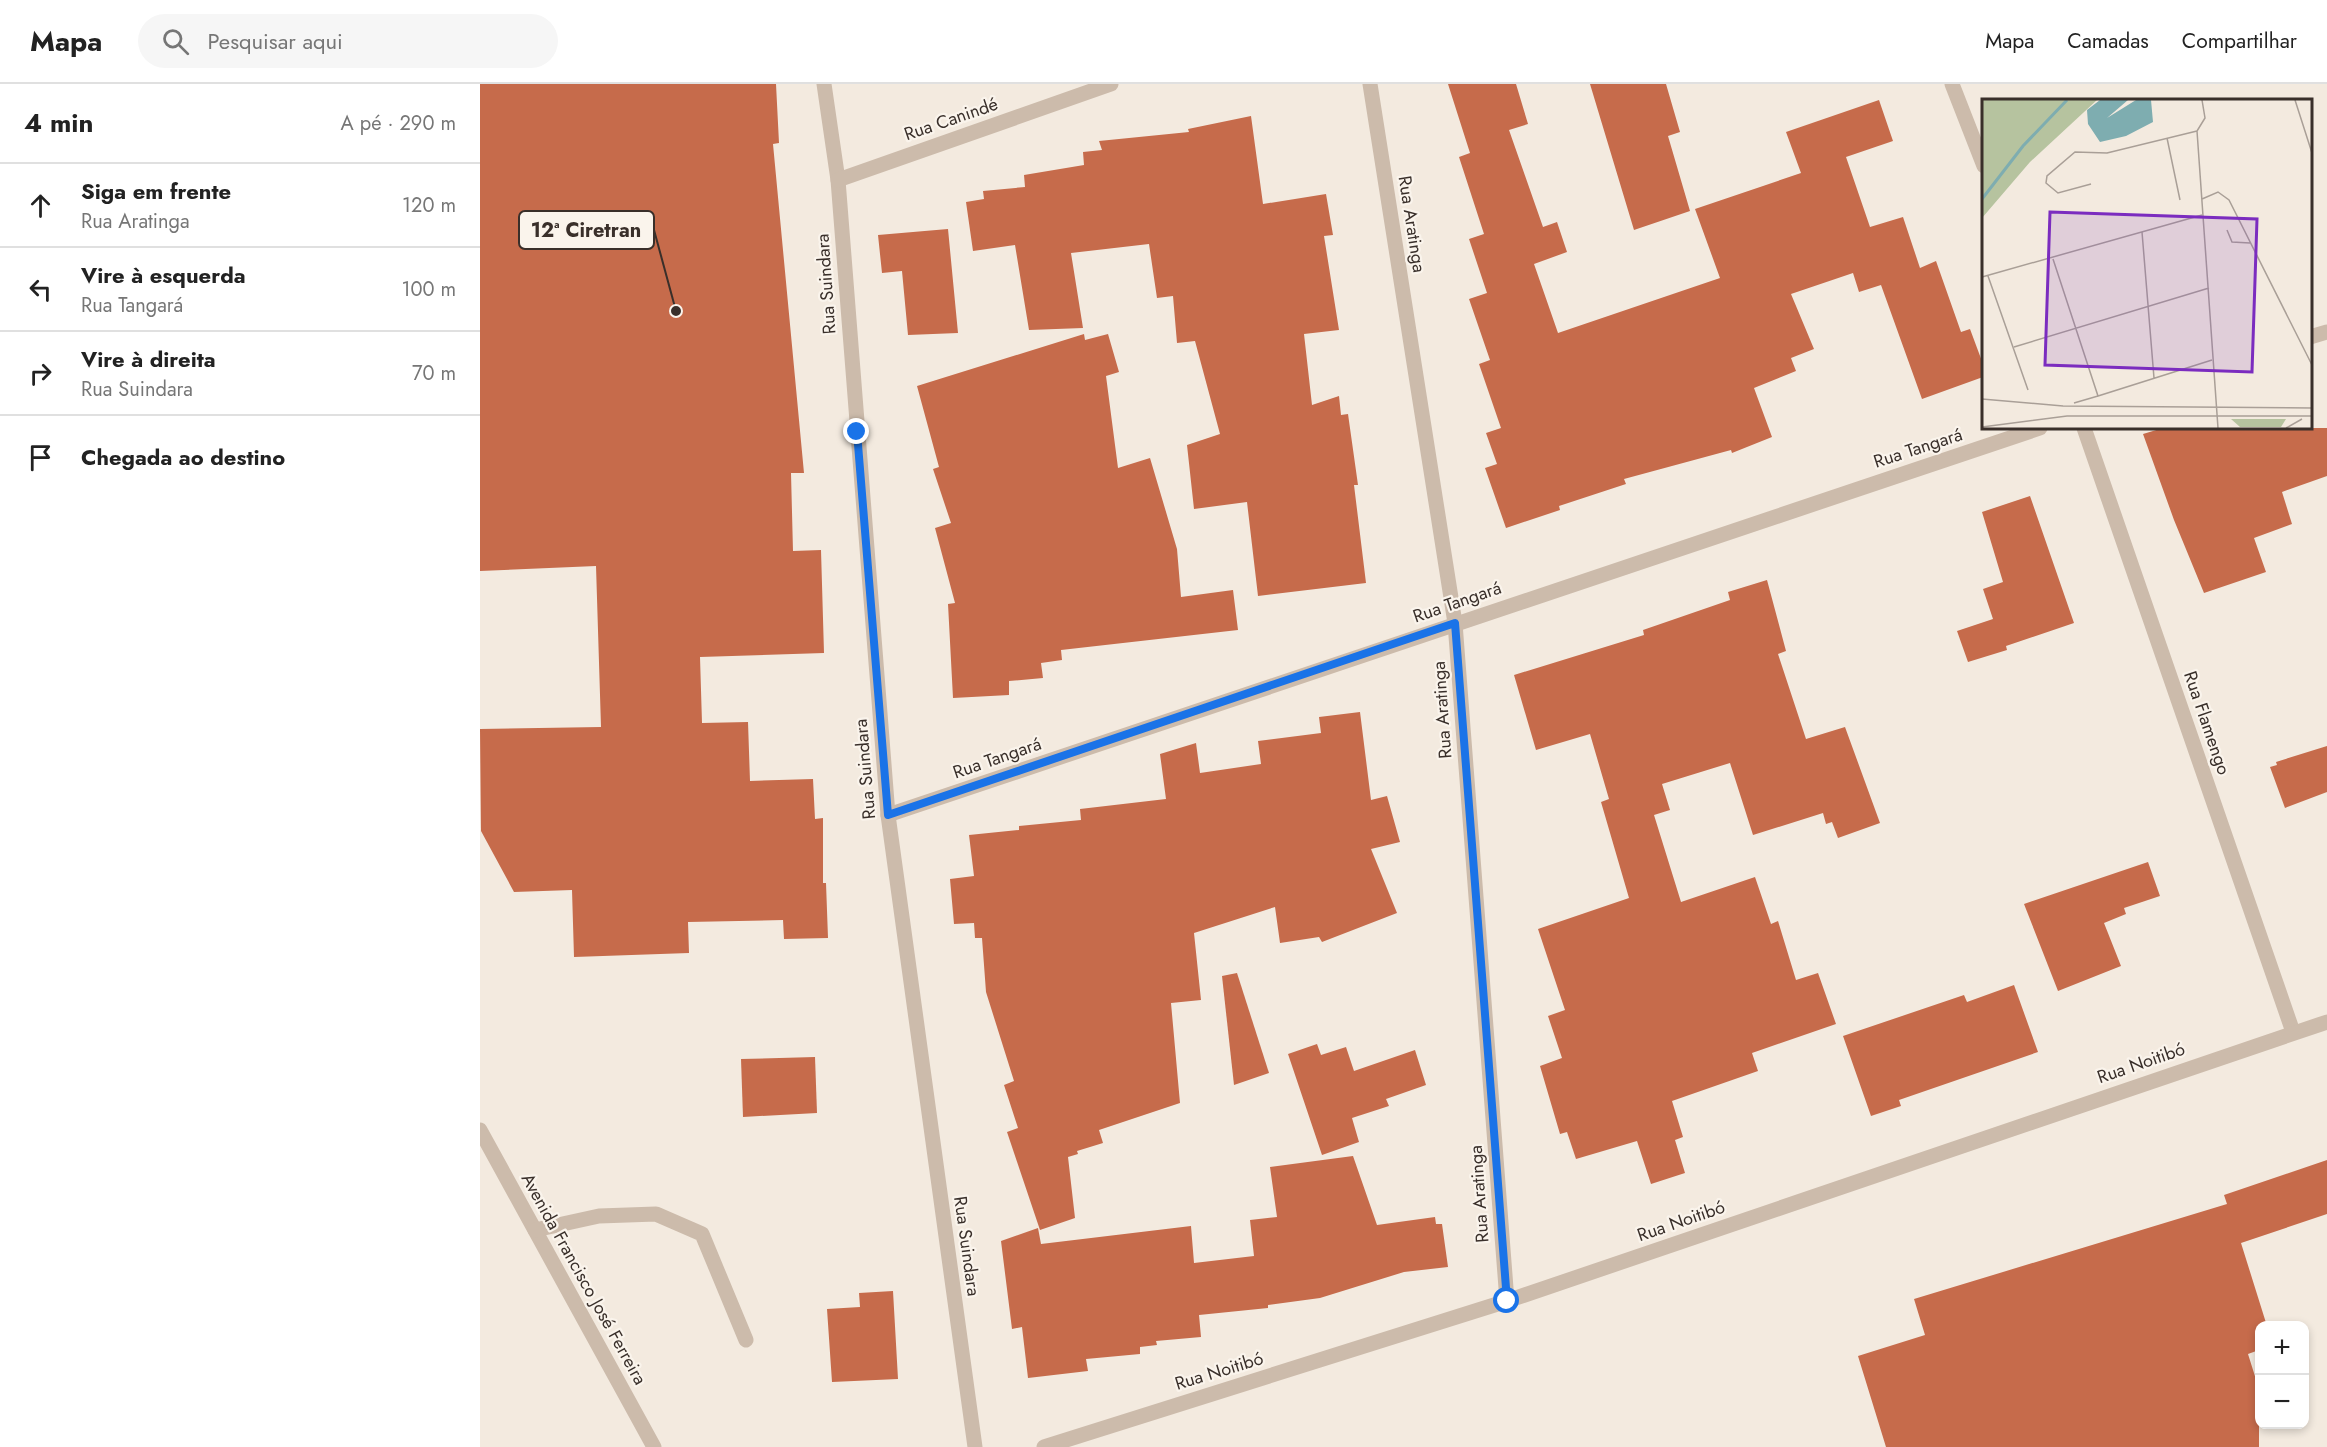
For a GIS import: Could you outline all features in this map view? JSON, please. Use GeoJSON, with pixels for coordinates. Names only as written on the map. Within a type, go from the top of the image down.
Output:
{"type":"FeatureCollection","features":[{"type":"Feature","properties":{"kind":"street","name":"Rua Suindara"},"geometry":{"type":"LineString","coordinates":[[824,84],[838,180],[888,815],[975,1447]]}},
{"type":"Feature","properties":{"kind":"street","name":"Rua Canindé"},"geometry":{"type":"LineString","coordinates":[[838,180],[1111,84]]}},
{"type":"Feature","properties":{"kind":"street","name":"Rua Aratinga"},"geometry":{"type":"LineString","coordinates":[[1370,84],[1455,623],[1507,1301]]}},
{"type":"Feature","properties":{"kind":"street"},"geometry":{"type":"LineString","coordinates":[[1952,84],[1982,163]]}},
{"type":"Feature","properties":{"kind":"street"},"geometry":{"type":"LineString","coordinates":[[2312,336],[2327,332]]}},
{"type":"Feature","properties":{"kind":"street","name":"Rua Tangará"},"geometry":{"type":"LineString","coordinates":[[888,815],[2037,429]]}},
{"type":"Feature","properties":{"kind":"street","name":"Rua Flamengo"},"geometry":{"type":"LineString","coordinates":[[2084,429],[2293,1032]]}},
{"type":"Feature","properties":{"kind":"street","name":"Rua Noitibó"},"geometry":{"type":"LineString","coordinates":[[1044,1447],[1507,1301],[2327,1022]]}},
{"type":"Feature","properties":{"kind":"street","name":"Avenida Francisco José Ferreira"},"geometry":{"type":"LineString","coordinates":[[480,1130],[654,1447]]}},
{"type":"Feature","properties":{"kind":"street"},"geometry":{"type":"LineString","coordinates":[[535,1230],[598,1216],[656,1214],[702,1234],[746,1340]]}},
{"type":"Feature","properties":{"kind":"building"},"geometry":{"type":"Polygon","coordinates":[[[480,84],[776,84],[779,143],[773,144],[804,473],[791,473],[793,551],[821,550],[824,653],[700,657],[702,723],[748,722],[750,781],[813,779],[815,819],[823,818],[823,883],[826,883],[828,938],[784,939],[783,920],[688,922],[689,953],[574,957],[572,890],[514,892],[481,831],[480,729],[601,727],[596,566],[480,571],[480,84]]]}},
{"type":"Feature","properties":{"kind":"building"},"geometry":{"type":"Polygon","coordinates":[[[1448,84],[1516,84],[1528,124],[1509,130],[1543,227],[1557,222],[1567,252],[1534,264],[1558,333],[1720,278],[1695,209],[1801,173],[1786,132],[1879,100],[1893,141],[1846,157],[1870,227],[1903,217],[1920,268],[1936,261],[1961,332],[1970,329],[1982,361],[1982,377],[1922,399],[1881,285],[1859,292],[1853,273],[1791,294],[1814,349],[1791,358],[1796,371],[1754,388],[1772,437],[1732,453],[1731,450],[1624,479],[1626,484],[1559,506],[1560,510],[1506,528],[1485,468],[1497,464],[1486,433],[1501,428],[1479,364],[1490,360],[1469,299],[1487,293],[1469,239],[1484,234],[1459,157],[1470,153],[1448,84]]]}},
{"type":"Feature","properties":{"kind":"building"},"geometry":{"type":"Polygon","coordinates":[[[1590,84],[1666,84],[1680,132],[1668,136],[1690,211],[1634,230],[1590,84]]]}},
{"type":"Feature","properties":{"kind":"building"},"geometry":{"type":"Polygon","coordinates":[[[1251,116],[1263,204],[1326,194],[1333,235],[1324,236],[1339,330],[1304,334],[1312,405],[1339,396],[1341,415],[1348,414],[1358,485],[1354,485],[1366,583],[1258,596],[1247,502],[1194,509],[1187,445],[1220,434],[1195,341],[1177,343],[1173,296],[1157,298],[1149,244],[1071,253],[1083,328],[1029,330],[1015,245],[973,251],[966,202],[984,199],[983,191],[1025,187],[1024,175],[1084,165],[1083,152],[1102,150],[1099,141],[1189,132],[1188,129],[1251,116]]]}},
{"type":"Feature","properties":{"kind":"building"},"geometry":{"type":"Polygon","coordinates":[[[948,229],[958,333],[908,335],[902,271],[882,273],[878,235],[948,229]]]}},
{"type":"Feature","properties":{"kind":"building"},"geometry":{"type":"Polygon","coordinates":[[[1084,334],[1085,340],[1108,334],[1119,372],[1106,376],[1118,468],[1150,458],[1177,549],[1181,597],[1233,590],[1238,630],[1061,650],[1062,660],[1041,663],[1043,678],[1009,681],[1009,695],[953,698],[948,604],[955,603],[935,528],[951,523],[933,469],[939,467],[917,386],[1084,334]]]}},
{"type":"Feature","properties":{"kind":"building"},"geometry":{"type":"Polygon","coordinates":[[[2327,428],[2327,476],[2282,492],[2292,524],[2254,538],[2266,572],[2204,593],[2174,520],[2143,434],[2160,429],[2327,428]]]}},
{"type":"Feature","properties":{"kind":"building"},"geometry":{"type":"Polygon","coordinates":[[[2030,496],[2074,623],[2006,646],[2007,650],[1968,662],[1957,631],[1993,619],[1983,589],[2003,582],[1982,512],[2030,496]]]}},
{"type":"Feature","properties":{"kind":"building"},"geometry":{"type":"Polygon","coordinates":[[[1767,580],[1786,651],[1778,654],[1806,739],[1845,727],[1880,823],[1838,838],[1832,822],[1826,824],[1823,813],[1753,835],[1730,763],[1662,784],[1670,810],[1654,815],[1681,902],[1755,877],[1771,924],[1778,921],[1796,980],[1818,973],[1836,1024],[1752,1053],[1758,1071],[1672,1101],[1683,1137],[1675,1140],[1685,1173],[1651,1184],[1637,1141],[1576,1159],[1567,1132],[1560,1134],[1540,1066],[1562,1058],[1548,1016],[1565,1010],[1538,929],[1629,898],[1601,802],[1609,799],[1590,734],[1536,750],[1514,675],[1644,635],[1643,630],[1730,600],[1728,592],[1767,580]]]}},
{"type":"Feature","properties":{"kind":"building"},"geometry":{"type":"Polygon","coordinates":[[[1360,712],[1371,800],[1387,796],[1400,842],[1371,849],[1397,913],[1322,942],[1319,937],[1280,943],[1275,907],[1194,933],[1201,1000],[1171,1003],[1180,1103],[1099,1130],[1103,1143],[1077,1151],[1078,1154],[1068,1157],[1075,1218],[1040,1230],[1007,1132],[1018,1128],[1004,1085],[1014,1081],[986,992],[982,938],[975,938],[974,923],[954,924],[950,879],[974,876],[969,835],[1019,830],[1019,826],[1081,820],[1080,809],[1166,799],[1160,754],[1196,743],[1200,773],[1261,764],[1258,741],[1321,733],[1319,717],[1360,712]]]}},
{"type":"Feature","properties":{"kind":"building"},"geometry":{"type":"Polygon","coordinates":[[[2327,746],[2327,792],[2285,808],[2270,767],[2277,765],[2276,762],[2327,746]]]}},
{"type":"Feature","properties":{"kind":"building"},"geometry":{"type":"Polygon","coordinates":[[[2148,862],[2160,896],[2124,908],[2126,914],[2104,923],[2121,966],[2058,991],[2024,904],[2148,862]]]}},
{"type":"Feature","properties":{"kind":"building"},"geometry":{"type":"Polygon","coordinates":[[[1237,973],[1269,1073],[1234,1085],[1222,976],[1237,973]]]}},
{"type":"Feature","properties":{"kind":"building"},"geometry":{"type":"Polygon","coordinates":[[[2014,985],[2038,1052],[1899,1100],[1901,1106],[1871,1116],[1843,1036],[1964,995],[1967,1002],[2014,985]]]}},
{"type":"Feature","properties":{"kind":"building"},"geometry":{"type":"Polygon","coordinates":[[[1317,1044],[1321,1055],[1346,1047],[1354,1071],[1415,1050],[1426,1085],[1386,1099],[1389,1106],[1352,1118],[1359,1142],[1322,1155],[1288,1054],[1317,1044]]]}},
{"type":"Feature","properties":{"kind":"building"},"geometry":{"type":"Polygon","coordinates":[[[815,1057],[817,1113],[743,1117],[741,1059],[815,1057]]]}},
{"type":"Feature","properties":{"kind":"building"},"geometry":{"type":"Polygon","coordinates":[[[1353,1156],[1377,1225],[1435,1217],[1436,1224],[1442,1224],[1448,1267],[1404,1272],[1320,1298],[1268,1305],[1268,1308],[1199,1315],[1201,1337],[1156,1341],[1157,1345],[1140,1347],[1140,1354],[1086,1359],[1088,1371],[1028,1378],[1022,1327],[1012,1329],[1001,1241],[1038,1228],[1041,1244],[1191,1226],[1194,1263],[1254,1256],[1250,1220],[1277,1217],[1270,1167],[1353,1156]]]}},
{"type":"Feature","properties":{"kind":"building"},"geometry":{"type":"Polygon","coordinates":[[[2327,1160],[2327,1214],[2241,1243],[2265,1321],[2255,1321],[2255,1351],[2248,1354],[2255,1376],[2255,1429],[2259,1429],[2259,1447],[1886,1447],[1858,1356],[1925,1335],[1914,1299],[2227,1204],[2224,1195],[2327,1160]]]}},
{"type":"Feature","properties":{"kind":"building"},"geometry":{"type":"Polygon","coordinates":[[[893,1291],[898,1379],[832,1382],[827,1309],[860,1307],[859,1293],[893,1291]]]}},
{"type":"Feature","properties":{"kind":"place","name":"12ª Ciretran"},"geometry":{"type":"Point","coordinates":[676,311]}},
{"type":"Feature","properties":{"kind":"route"},"geometry":{"type":"LineString","coordinates":[[857,432],[888,815],[1455,623],[1507,1301]]}}]}
